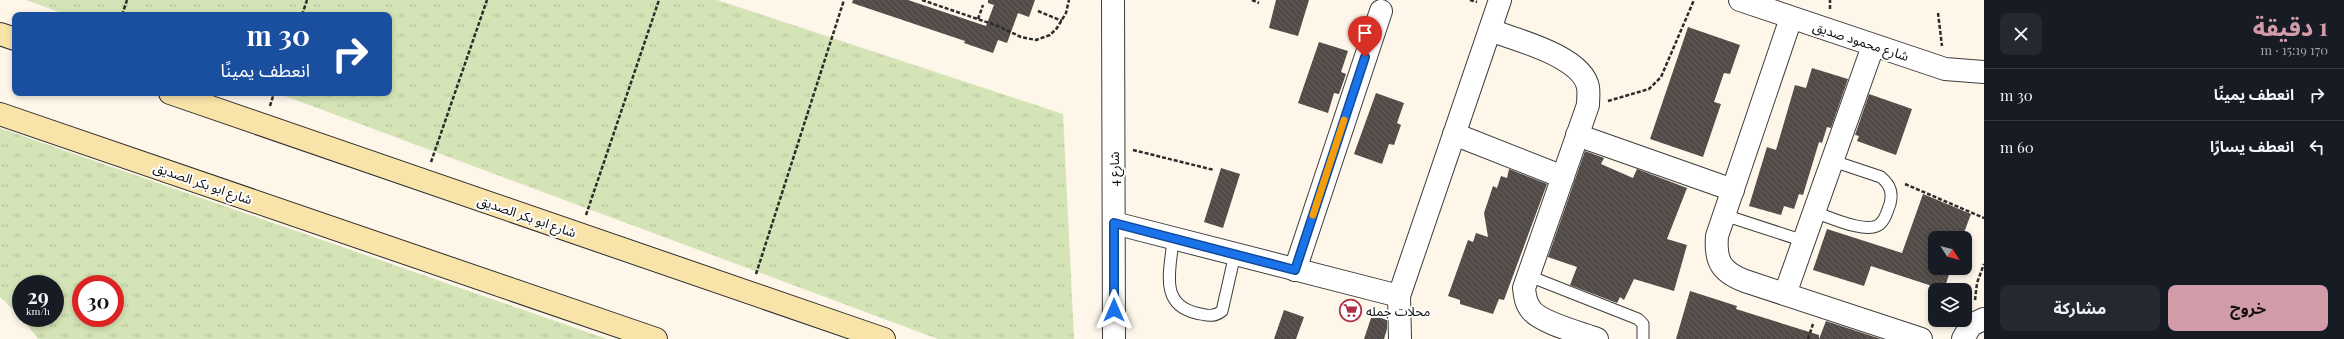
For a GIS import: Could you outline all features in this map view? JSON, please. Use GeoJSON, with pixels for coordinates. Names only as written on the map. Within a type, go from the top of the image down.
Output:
{"type":"FeatureCollection","features":[{"type":"Feature","properties":{"kind":"main road"},"geometry":{"type":"LineString","coordinates":[[0,34],[12,38]]}},
{"type":"Feature","properties":{"kind":"main road","name":"شارع ابو بكر الصديق"},"geometry":{"type":"LineString","coordinates":[[179,96],[884,339]]}},
{"type":"Feature","properties":{"kind":"main road","name":"شارع ابو بكر الصديق"},"geometry":{"type":"LineString","coordinates":[[0,114],[656,339]]}},
{"type":"Feature","properties":{"kind":"street","name":"شارع 4"},"geometry":{"type":"LineString","coordinates":[[1113,0],[1114,339]]}},
{"type":"Feature","properties":{"kind":"street"},"geometry":{"type":"LineString","coordinates":[[1400,339],[1399,296],[1500,0]]}},
{"type":"Feature","properties":{"kind":"street","name":"شارع محمود صديق"},"geometry":{"type":"LineString","coordinates":[[1740,0],[1945,69],[1984,72]]}},
{"type":"Feature","properties":{"kind":"street"},"geometry":{"type":"LineString","coordinates":[[1295,270],[1380,11]]}},
{"type":"Feature","properties":{"kind":"street"},"geometry":{"type":"LineString","coordinates":[[1791,18],[1717,236],[1716,251],[1721,265],[1731,276],[1922,339]]}},
{"type":"Feature","properties":{"kind":"street"},"geometry":{"type":"LineString","coordinates":[[1490,30],[1563,58],[1578,69],[1588,86],[1588,105],[1524,288],[1525,301],[1532,312],[1543,319],[1597,339]]}},
{"type":"Feature","properties":{"kind":"street"},"geometry":{"type":"LineString","coordinates":[[1785,294],[1873,46]]}},
{"type":"Feature","properties":{"kind":"street"},"geometry":{"type":"LineString","coordinates":[[1454,134],[1563,177]]}},
{"type":"Feature","properties":{"kind":"street"},"geometry":{"type":"LineString","coordinates":[[1578,135],[1733,190]]}},
{"type":"Feature","properties":{"kind":"street"},"geometry":{"type":"LineString","coordinates":[[1114,223],[1399,296]]}},
{"type":"Feature","properties":{"kind":"street"},"geometry":{"type":"LineString","coordinates":[[1963,339],[1971,325],[1983,319]]}},
{"type":"Feature","properties":{"kind":"lane"},"geometry":{"type":"LineString","coordinates":[[1814,212],[1863,228],[1872,228],[1880,224],[1885,217],[1892,197],[1891,189],[1887,182],[1881,177],[1832,161]]}},
{"type":"Feature","properties":{"kind":"lane"},"geometry":{"type":"LineString","coordinates":[[1724,215],[1804,241]]}},
{"type":"Feature","properties":{"kind":"lane"},"geometry":{"type":"LineString","coordinates":[[1174,239],[1170,287],[1172,298],[1180,307],[1191,312],[1210,316],[1216,315],[1222,311],[1235,254]]}},
{"type":"Feature","properties":{"kind":"lane"},"geometry":{"type":"LineString","coordinates":[[1529,276],[1638,319],[1643,324],[1643,339]]}},
{"type":"Feature","properties":{"kind":"path"},"geometry":{"type":"LineString","coordinates":[[123,12],[127,0]]}},
{"type":"Feature","properties":{"kind":"path"},"geometry":{"type":"LineString","coordinates":[[303,12],[307,0]]}},
{"type":"Feature","properties":{"kind":"path"},"geometry":{"type":"LineString","coordinates":[[425,181],[487,0]]}},
{"type":"Feature","properties":{"kind":"path"},"geometry":{"type":"LineString","coordinates":[[580,234],[659,0]]}},
{"type":"Feature","properties":{"kind":"path"},"geometry":{"type":"LineString","coordinates":[[750,293],[844,0]]}},
{"type":"Feature","properties":{"kind":"path"},"geometry":{"type":"LineString","coordinates":[[922,0],[978,19],[1021,37],[1036,40],[1050,35],[1062,20],[1069,0]]}},
{"type":"Feature","properties":{"kind":"path"},"geometry":{"type":"LineString","coordinates":[[1252,0],[1260,3]]}},
{"type":"Feature","properties":{"kind":"path"},"geometry":{"type":"LineString","coordinates":[[1588,105],[1633,95],[1649,89],[1661,77],[1694,0]]}},
{"type":"Feature","properties":{"kind":"path"},"geometry":{"type":"LineString","coordinates":[[978,19],[983,5]]}},
{"type":"Feature","properties":{"kind":"path"},"geometry":{"type":"LineString","coordinates":[[1038,11],[1062,20]]}},
{"type":"Feature","properties":{"kind":"path"},"geometry":{"type":"LineString","coordinates":[[1938,13],[1945,69]]}},
{"type":"Feature","properties":{"kind":"path"},"geometry":{"type":"LineString","coordinates":[[1114,145],[1214,170]]}},
{"type":"Feature","properties":{"kind":"path"},"geometry":{"type":"LineString","coordinates":[[1891,189],[1897,185],[1904,184],[1984,218]]}},
{"type":"Feature","properties":{"kind":"path"},"geometry":{"type":"LineString","coordinates":[[1983,319],[1976,308],[1975,295],[1984,264]]}},
{"type":"Feature","properties":{"kind":"green space"},"geometry":{"type":"Polygon","coordinates":[[[26,0],[717,0],[1063,114],[1074,339],[938,339],[285,96],[392,96],[392,12],[59,12],[26,0]]]}},
{"type":"Feature","properties":{"kind":"green space"},"geometry":{"type":"Polygon","coordinates":[[[0,128],[607,339],[38,339],[29,327],[64,327],[64,275],[12,275],[12,308],[0,297],[0,128]]]}},
{"type":"Feature","properties":{"kind":"building"},"geometry":{"type":"Polygon","coordinates":[[[853,0],[908,0],[986,26],[994,5],[988,3],[988,0],[1035,0],[1029,17],[1018,13],[1007,43],[998,40],[993,53],[964,43],[965,41],[852,3],[853,0]]]}},
{"type":"Feature","properties":{"kind":"building"},"geometry":{"type":"Polygon","coordinates":[[[1276,0],[1309,0],[1298,36],[1269,28],[1276,0]]]}},
{"type":"Feature","properties":{"kind":"building"},"geometry":{"type":"Polygon","coordinates":[[[1688,27],[1740,45],[1730,74],[1724,73],[1714,102],[1721,104],[1703,157],[1650,139],[1688,27]]]}},
{"type":"Feature","properties":{"kind":"building"},"geometry":{"type":"Polygon","coordinates":[[[1319,42],[1348,51],[1341,72],[1346,74],[1339,94],[1334,93],[1328,113],[1298,103],[1319,42]]]}},
{"type":"Feature","properties":{"kind":"building"},"geometry":{"type":"Polygon","coordinates":[[[1812,68],[1848,79],[1831,128],[1827,127],[1822,143],[1819,142],[1803,195],[1799,194],[1794,209],[1784,206],[1781,215],[1749,206],[1767,147],[1776,150],[1795,85],[1806,88],[1812,68]]]}},
{"type":"Feature","properties":{"kind":"building"},"geometry":{"type":"Polygon","coordinates":[[[1376,93],[1404,103],[1397,123],[1401,125],[1394,145],[1389,144],[1382,164],[1354,154],[1376,93]]]}},
{"type":"Feature","properties":{"kind":"building"},"geometry":{"type":"Polygon","coordinates":[[[1869,94],[1912,109],[1896,155],[1857,141],[1859,136],[1855,135],[1869,94]]]}},
{"type":"Feature","properties":{"kind":"building"},"geometry":{"type":"Polygon","coordinates":[[[1585,151],[1604,158],[1601,164],[1633,178],[1637,169],[1687,188],[1667,239],[1687,245],[1674,291],[1634,279],[1624,300],[1620,297],[1617,303],[1570,285],[1577,267],[1548,257],[1585,151]]]}},
{"type":"Feature","properties":{"kind":"building"},"geometry":{"type":"Polygon","coordinates":[[[1221,168],[1240,174],[1223,228],[1204,222],[1221,168]]]}},
{"type":"Feature","properties":{"kind":"building"},"geometry":{"type":"Polygon","coordinates":[[[1509,169],[1547,184],[1504,300],[1499,299],[1493,314],[1460,304],[1460,300],[1448,296],[1468,240],[1473,242],[1476,233],[1488,237],[1484,213],[1493,186],[1497,188],[1501,176],[1507,178],[1509,169]]]}},
{"type":"Feature","properties":{"kind":"building"},"geometry":{"type":"Polygon","coordinates":[[[1923,194],[1971,214],[1965,231],[1928,231],[1928,275],[1949,275],[1946,283],[1928,283],[1928,285],[1871,266],[1864,286],[1813,270],[1827,229],[1902,253],[1923,194]]]}},
{"type":"Feature","properties":{"kind":"building"},"geometry":{"type":"Polygon","coordinates":[[[1690,291],[1737,306],[1736,309],[1819,335],[1819,339],[1676,339],[1690,291]]]}},
{"type":"Feature","properties":{"kind":"building"},"geometry":{"type":"Polygon","coordinates":[[[1284,310],[1304,317],[1296,339],[1274,339],[1284,310]]]}},
{"type":"Feature","properties":{"kind":"building"},"geometry":{"type":"Polygon","coordinates":[[[1372,315],[1387,320],[1387,329],[1384,339],[1364,339],[1372,315]]]}},
{"type":"Feature","properties":{"kind":"building"},"geometry":{"type":"Polygon","coordinates":[[[1826,321],[1881,339],[1819,339],[1826,321]]]}},
{"type":"Feature","properties":{"kind":"slow traffic"},"geometry":{"type":"LineString","coordinates":[[1313,215],[1344,120]]}},
{"type":"Feature","properties":{"kind":"place","name":"محلات جمله"},"geometry":{"type":"Point","coordinates":[1351,311]}},
{"type":"Feature","properties":{"kind":"route"},"geometry":{"type":"LineString","coordinates":[[1114,310],[1114,223],[1295,270],[1365,57]]}}]}
